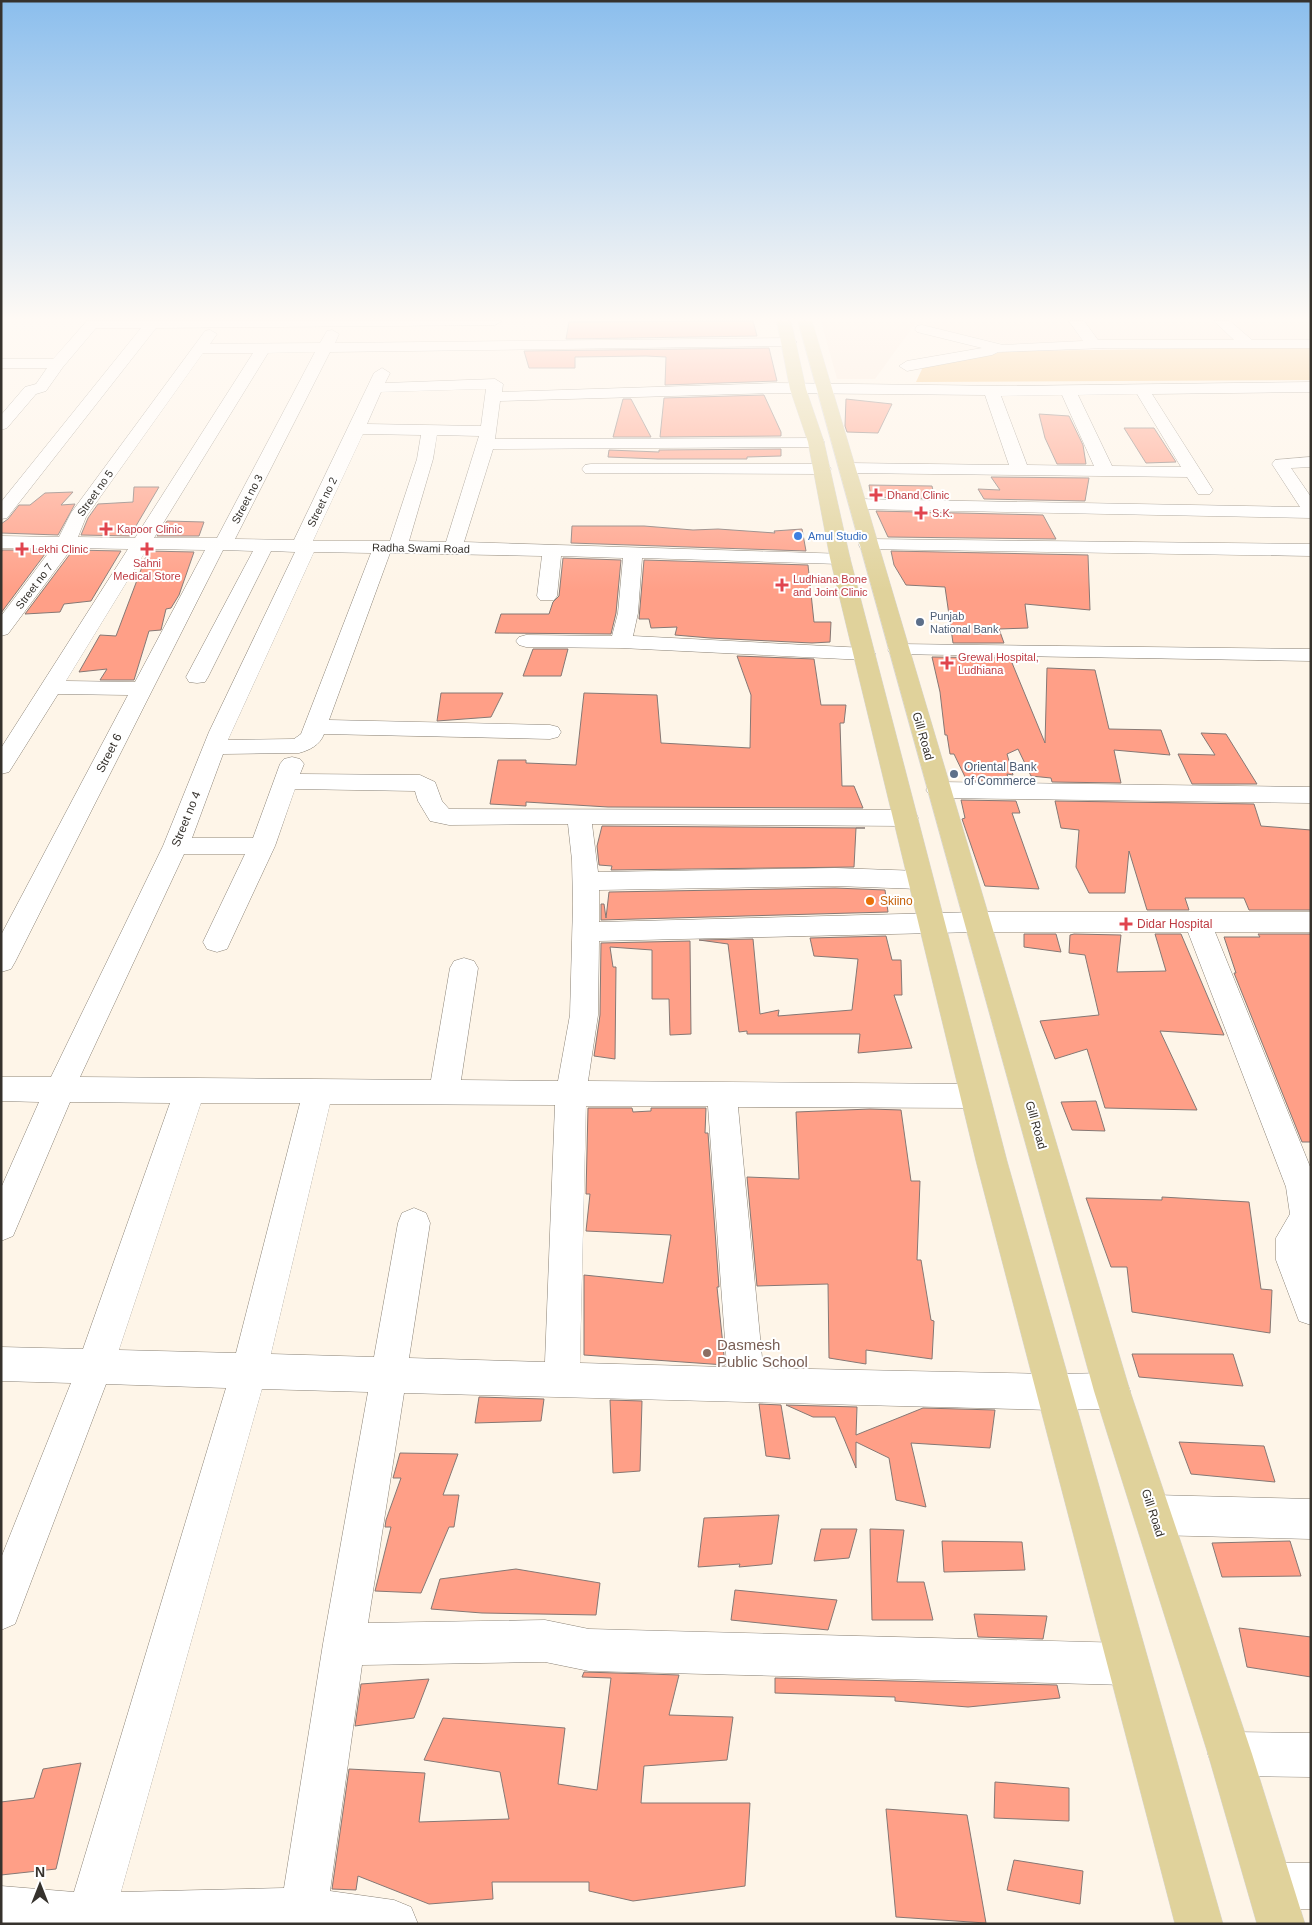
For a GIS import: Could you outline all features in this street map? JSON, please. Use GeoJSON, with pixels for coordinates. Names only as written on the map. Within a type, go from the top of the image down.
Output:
{"type":"FeatureCollection","features":[{"type":"Feature","properties":{"kind":"main road","name":"Gill Road"},"geometry":{"type":"LineString","coordinates":[[817,411],[829,459],[840,558],[920,880],[934,924],[974,1096],[1052,1392],[1199,1924]]}},
{"type":"Feature","properties":{"kind":"main road","name":"Gill Road"},"geometry":{"type":"LineString","coordinates":[[817,411],[829,459],[858,504],[938,790],[1112,1391],[1154,1515],[1230,1754],[1288,1899]]}},
{"type":"Feature","properties":{"kind":"street"},"geometry":{"type":"LineString","coordinates":[[1,425],[13,411]]}},
{"type":"Feature","properties":{"kind":"street"},"geometry":{"type":"LineString","coordinates":[[1,514],[83,411]]}},
{"type":"Feature","properties":{"kind":"street","name":"Street no 5"},"geometry":{"type":"LineString","coordinates":[[66,543],[77,517],[154,411]]}},
{"type":"Feature","properties":{"kind":"street"},"geometry":{"type":"LineString","coordinates":[[1,767],[224,411]]}},
{"type":"Feature","properties":{"kind":"street","name":"Street no 3"},"geometry":{"type":"LineString","coordinates":[[220,544],[293,411]]}},
{"type":"Feature","properties":{"kind":"street","name":"Street no 2"},"geometry":{"type":"LineString","coordinates":[[304,546],[365,411]]}},
{"type":"Feature","properties":{"kind":"street"},"geometry":{"type":"LineString","coordinates":[[453,548],[487,437],[491,411]]}},
{"type":"Feature","properties":{"kind":"street"},"geometry":{"type":"LineString","coordinates":[[998,411],[1020,470]]}},
{"type":"Feature","properties":{"kind":"street"},"geometry":{"type":"LineString","coordinates":[[1078,411],[1106,472]]}},
{"type":"Feature","properties":{"kind":"street"},"geometry":{"type":"LineString","coordinates":[[1155,411],[1204,490]]}},
{"type":"Feature","properties":{"kind":"street"},"geometry":{"type":"LineString","coordinates":[[357,429],[430,430],[487,437],[1020,470],[1194,472]]}},
{"type":"Feature","properties":{"kind":"street"},"geometry":{"type":"LineString","coordinates":[[214,747],[299,746],[311,738],[425,459],[430,430]]}},
{"type":"Feature","properties":{"kind":"street"},"geometry":{"type":"LineString","coordinates":[[591,469],[829,459]]}},
{"type":"Feature","properties":{"kind":"street"},"geometry":{"type":"LineString","coordinates":[[1309,506],[1284,474],[1281,464],[1311,462]]}},
{"type":"Feature","properties":{"kind":"street"},"geometry":{"type":"LineString","coordinates":[[858,504],[1309,506]]}},
{"type":"Feature","properties":{"kind":"street","name":"Radha Swami Road"},"geometry":{"type":"LineString","coordinates":[[1,542],[453,548],[840,558]]}},
{"type":"Feature","properties":{"kind":"street","name":"Street no 7"},"geometry":{"type":"LineString","coordinates":[[1,630],[66,543]]}},
{"type":"Feature","properties":{"kind":"street","name":"Street 6"},"geometry":{"type":"LineString","coordinates":[[1,962],[142,689],[220,544]]}},
{"type":"Feature","properties":{"kind":"street"},"geometry":{"type":"LineString","coordinates":[[197,677],[265,545]]}},
{"type":"Feature","properties":{"kind":"street"},"geometry":{"type":"LineString","coordinates":[[868,545],[1311,550]]}},
{"type":"Feature","properties":{"kind":"street","name":"Street no 4"},"geometry":{"type":"LineString","coordinates":[[1,1226],[60,1089],[143,910],[176,846],[214,747],[304,546]]}},
{"type":"Feature","properties":{"kind":"street"},"geometry":{"type":"LineString","coordinates":[[547,596],[552,551]]}},
{"type":"Feature","properties":{"kind":"street"},"geometry":{"type":"LineString","coordinates":[[621,642],[628,613],[633,553]]}},
{"type":"Feature","properties":{"kind":"street"},"geometry":{"type":"LineString","coordinates":[[526,641],[621,642],[865,654]]}},
{"type":"Feature","properties":{"kind":"street"},"geometry":{"type":"LineString","coordinates":[[898,650],[1311,655]]}},
{"type":"Feature","properties":{"kind":"street"},"geometry":{"type":"LineString","coordinates":[[52,687],[142,689]]}},
{"type":"Feature","properties":{"kind":"street"},"geometry":{"type":"LineString","coordinates":[[315,727],[550,732]]}},
{"type":"Feature","properties":{"kind":"street"},"geometry":{"type":"LineString","coordinates":[[217,942],[262,846],[299,746]]}},
{"type":"Feature","properties":{"kind":"street"},"geometry":{"type":"LineString","coordinates":[[286,781],[420,783],[428,787],[430,801],[439,815],[449,817],[906,818]]}},
{"type":"Feature","properties":{"kind":"street"},"geometry":{"type":"LineString","coordinates":[[938,790],[1311,795]]}},
{"type":"Feature","properties":{"kind":"street"},"geometry":{"type":"LineString","coordinates":[[562,1380],[572,1093],[584,1015],[585,860],[579,816]]}},
{"type":"Feature","properties":{"kind":"street"},"geometry":{"type":"LineString","coordinates":[[176,846],[262,846]]}},
{"type":"Feature","properties":{"kind":"street"},"geometry":{"type":"LineString","coordinates":[[585,881],[835,877],[920,880]]}},
{"type":"Feature","properties":{"kind":"street"},"geometry":{"type":"LineString","coordinates":[[584,932],[977,922],[1311,922]]}},
{"type":"Feature","properties":{"kind":"street"},"geometry":{"type":"LineString","coordinates":[[1198,923],[1302,1187],[1307,1216],[1293,1238],[1293,1260],[1311,1309]]}},
{"type":"Feature","properties":{"kind":"street"},"geometry":{"type":"LineString","coordinates":[[444,1092],[464,968]]}},
{"type":"Feature","properties":{"kind":"street"},"geometry":{"type":"LineString","coordinates":[[1,1089],[974,1096]]}},
{"type":"Feature","properties":{"kind":"street"},"geometry":{"type":"LineString","coordinates":[[1,1610],[95,1367],[190,1090]]}},
{"type":"Feature","properties":{"kind":"street"},"geometry":{"type":"LineString","coordinates":[[88,1920],[249,1371],[318,1091]]}},
{"type":"Feature","properties":{"kind":"street"},"geometry":{"type":"LineString","coordinates":[[722,1094],[746,1386]]}},
{"type":"Feature","properties":{"kind":"street"},"geometry":{"type":"LineString","coordinates":[[303,1918],[344,1644],[414,1223]]}},
{"type":"Feature","properties":{"kind":"street"},"geometry":{"type":"LineString","coordinates":[[1,1364],[746,1386],[1052,1392],[1112,1391]]}},
{"type":"Feature","properties":{"kind":"street"},"geometry":{"type":"LineString","coordinates":[[1154,1515],[1311,1519]]}},
{"type":"Feature","properties":{"kind":"street"},"geometry":{"type":"LineString","coordinates":[[344,1644],[545,1641],[590,1650],[1127,1664]]}},
{"type":"Feature","properties":{"kind":"street"},"geometry":{"type":"LineString","coordinates":[[1230,1754],[1311,1755]]}},
{"type":"Feature","properties":{"kind":"street"},"geometry":{"type":"LineString","coordinates":[[1,1910],[88,1920],[303,1918],[394,1924]]}},
{"type":"Feature","properties":{"kind":"building"},"geometry":{"type":"Polygon","coordinates":[[[620,411],[637,411],[651,437],[613,437],[620,411]]]}},
{"type":"Feature","properties":{"kind":"building"},"geometry":{"type":"Polygon","coordinates":[[[663,411],[771,411],[781,432],[781,436],[660,437],[663,411]]]}},
{"type":"Feature","properties":{"kind":"building"},"geometry":{"type":"Polygon","coordinates":[[[846,411],[889,411],[878,433],[847,432],[845,426],[846,411]]]}},
{"type":"Feature","properties":{"kind":"building"},"geometry":{"type":"Polygon","coordinates":[[[1039,414],[1069,416],[1083,445],[1086,464],[1057,464],[1045,438],[1039,414]]]}},
{"type":"Feature","properties":{"kind":"building"},"geometry":{"type":"Polygon","coordinates":[[[1124,428],[1154,428],[1176,462],[1146,463],[1124,428]]]}},
{"type":"Feature","properties":{"kind":"building"},"geometry":{"type":"Polygon","coordinates":[[[781,449],[781,456],[747,457],[747,459],[608,457],[609,450],[659,452],[659,450],[781,449]]]}},
{"type":"Feature","properties":{"kind":"building"},"geometry":{"type":"Polygon","coordinates":[[[991,477],[1089,478],[1085,501],[984,499],[978,489],[1000,490],[991,477]]]}},
{"type":"Feature","properties":{"kind":"building"},"geometry":{"type":"Polygon","coordinates":[[[869,485],[932,486],[935,499],[871,497],[869,485]]]}},
{"type":"Feature","properties":{"kind":"building"},"geometry":{"type":"Polygon","coordinates":[[[134,487],[159,487],[130,536],[81,535],[88,518],[98,504],[133,502],[134,487]]]}},
{"type":"Feature","properties":{"kind":"building"},"geometry":{"type":"Polygon","coordinates":[[[73,492],[61,505],[75,504],[58,535],[1,533],[1,524],[8,519],[19,505],[30,505],[45,493],[73,492]]]}},
{"type":"Feature","properties":{"kind":"building"},"geometry":{"type":"Polygon","coordinates":[[[876,511],[1043,515],[1056,539],[888,537],[876,511]]]}},
{"type":"Feature","properties":{"kind":"building"},"geometry":{"type":"Polygon","coordinates":[[[167,521],[204,522],[199,536],[157,536],[167,521]]]}},
{"type":"Feature","properties":{"kind":"building"},"geometry":{"type":"Polygon","coordinates":[[[572,526],[644,526],[775,533],[774,531],[802,529],[806,551],[571,543],[572,526]]]}},
{"type":"Feature","properties":{"kind":"building"},"geometry":{"type":"Polygon","coordinates":[[[2,550],[48,550],[1,613],[1,555],[2,550]]]}},
{"type":"Feature","properties":{"kind":"building"},"geometry":{"type":"Polygon","coordinates":[[[73,550],[121,551],[91,601],[64,604],[60,612],[25,614],[73,550]]]}},
{"type":"Feature","properties":{"kind":"building"},"geometry":{"type":"Polygon","coordinates":[[[148,551],[194,552],[179,595],[171,608],[166,609],[161,630],[149,631],[134,680],[100,680],[107,669],[79,672],[100,635],[116,636],[148,551]]]}},
{"type":"Feature","properties":{"kind":"building"},"geometry":{"type":"Polygon","coordinates":[[[891,551],[1088,555],[1090,610],[1025,604],[1028,628],[999,629],[1004,643],[953,643],[945,587],[906,585],[894,565],[891,551]]]}},
{"type":"Feature","properties":{"kind":"building"},"geometry":{"type":"Polygon","coordinates":[[[563,558],[621,560],[616,613],[611,634],[495,633],[501,614],[549,614],[553,602],[559,596],[563,558]]]}},
{"type":"Feature","properties":{"kind":"building"},"geometry":{"type":"Polygon","coordinates":[[[644,560],[808,565],[814,622],[831,622],[830,642],[812,643],[710,638],[675,635],[677,627],[651,628],[649,619],[639,619],[644,560]]]}},
{"type":"Feature","properties":{"kind":"building"},"geometry":{"type":"Polygon","coordinates":[[[533,649],[568,649],[561,676],[523,676],[533,649]]]}},
{"type":"Feature","properties":{"kind":"building"},"geometry":{"type":"Polygon","coordinates":[[[737,656],[814,659],[821,705],[846,705],[844,723],[840,723],[842,786],[854,786],[863,808],[608,807],[526,802],[526,806],[490,804],[498,760],[526,760],[526,763],[576,765],[584,693],[657,695],[661,743],[750,748],[751,695],[737,656]]]}},
{"type":"Feature","properties":{"kind":"building"},"geometry":{"type":"Polygon","coordinates":[[[932,657],[1010,658],[1045,743],[1047,668],[1095,670],[1109,729],[1161,730],[1170,755],[1114,750],[1121,783],[1052,782],[1051,778],[1031,776],[1018,749],[1007,754],[1013,775],[1007,774],[1009,781],[967,781],[954,754],[950,754],[932,657]]]}},
{"type":"Feature","properties":{"kind":"building"},"geometry":{"type":"Polygon","coordinates":[[[441,693],[503,693],[491,717],[437,721],[441,693]]]}},
{"type":"Feature","properties":{"kind":"building"},"geometry":{"type":"Polygon","coordinates":[[[1201,733],[1226,734],[1257,784],[1192,784],[1178,754],[1215,755],[1201,733]]]}},
{"type":"Feature","properties":{"kind":"building"},"geometry":{"type":"Polygon","coordinates":[[[961,800],[1016,801],[1020,813],[1012,813],[1039,889],[985,886],[962,819],[965,818],[961,800]]]}},
{"type":"Feature","properties":{"kind":"building"},"geometry":{"type":"Polygon","coordinates":[[[1055,801],[1254,804],[1261,826],[1311,830],[1311,910],[1249,910],[1244,898],[1185,898],[1189,910],[1147,910],[1129,851],[1125,893],[1089,893],[1076,867],[1079,830],[1061,828],[1055,801]]]}},
{"type":"Feature","properties":{"kind":"building"},"geometry":{"type":"Polygon","coordinates":[[[602,826],[865,828],[856,828],[854,867],[611,870],[612,866],[599,865],[597,846],[602,826]]]}},
{"type":"Feature","properties":{"kind":"building"},"geometry":{"type":"Polygon","coordinates":[[[835,888],[885,890],[888,912],[601,920],[601,904],[604,904],[606,918],[609,892],[835,888]]]}},
{"type":"Feature","properties":{"kind":"building"},"geometry":{"type":"Polygon","coordinates":[[[1024,934],[1056,934],[1061,952],[1024,947],[1024,934]]]}},
{"type":"Feature","properties":{"kind":"building"},"geometry":{"type":"Polygon","coordinates":[[[1155,934],[1181,934],[1224,1035],[1160,1031],[1197,1110],[1105,1108],[1087,1049],[1055,1059],[1040,1021],[1099,1015],[1085,955],[1069,953],[1070,935],[1121,935],[1117,972],[1166,971],[1155,934]]]}},
{"type":"Feature","properties":{"kind":"building"},"geometry":{"type":"Polygon","coordinates":[[[1258,934],[1311,934],[1311,1142],[1302,1142],[1234,973],[1236,973],[1224,937],[1260,937],[1258,934]]]}},
{"type":"Feature","properties":{"kind":"building"},"geometry":{"type":"Polygon","coordinates":[[[886,936],[892,960],[901,960],[902,995],[894,995],[912,1048],[858,1053],[860,1034],[747,1034],[747,1031],[739,1032],[728,944],[699,940],[753,939],[760,1014],[779,1010],[778,1016],[852,1010],[858,959],[814,956],[810,938],[886,936]]]}},
{"type":"Feature","properties":{"kind":"building"},"geometry":{"type":"Polygon","coordinates":[[[690,941],[691,1034],[670,1035],[669,999],[652,999],[652,950],[610,947],[613,967],[616,967],[615,1059],[594,1056],[600,1015],[601,943],[690,941]]]}},
{"type":"Feature","properties":{"kind":"building"},"geometry":{"type":"Polygon","coordinates":[[[1096,1101],[1105,1131],[1072,1130],[1061,1102],[1096,1101]]]}},
{"type":"Feature","properties":{"kind":"building"},"geometry":{"type":"Polygon","coordinates":[[[588,1108],[632,1108],[633,1112],[651,1111],[651,1108],[706,1108],[705,1133],[708,1133],[719,1287],[717,1287],[725,1365],[584,1355],[584,1275],[663,1283],[671,1235],[586,1231],[590,1194],[586,1194],[588,1108]]]}},
{"type":"Feature","properties":{"kind":"building"},"geometry":{"type":"Polygon","coordinates":[[[870,1109],[901,1110],[911,1181],[920,1181],[917,1260],[921,1260],[931,1320],[934,1321],[932,1359],[866,1350],[866,1364],[829,1358],[828,1284],[757,1286],[747,1177],[799,1179],[796,1112],[870,1109]]]}},
{"type":"Feature","properties":{"kind":"building"},"geometry":{"type":"Polygon","coordinates":[[[1162,1197],[1249,1202],[1261,1289],[1272,1290],[1270,1333],[1132,1312],[1127,1267],[1111,1267],[1086,1198],[1162,1200],[1162,1197]]]}},
{"type":"Feature","properties":{"kind":"building"},"geometry":{"type":"Polygon","coordinates":[[[1132,1354],[1233,1354],[1243,1386],[1139,1377],[1132,1354]]]}},
{"type":"Feature","properties":{"kind":"building"},"geometry":{"type":"Polygon","coordinates":[[[479,1397],[544,1399],[541,1421],[475,1423],[479,1397]]]}},
{"type":"Feature","properties":{"kind":"building"},"geometry":{"type":"Polygon","coordinates":[[[610,1400],[642,1401],[640,1471],[613,1473],[610,1400]]]}},
{"type":"Feature","properties":{"kind":"building"},"geometry":{"type":"Polygon","coordinates":[[[759,1404],[781,1405],[790,1459],[766,1456],[759,1404]]]}},
{"type":"Feature","properties":{"kind":"building"},"geometry":{"type":"Polygon","coordinates":[[[786,1405],[857,1407],[856,1435],[923,1408],[995,1410],[990,1448],[911,1443],[926,1507],[896,1500],[889,1458],[856,1442],[856,1468],[835,1417],[813,1417],[786,1405]]]}},
{"type":"Feature","properties":{"kind":"building"},"geometry":{"type":"Polygon","coordinates":[[[1179,1442],[1264,1446],[1275,1482],[1191,1474],[1179,1442]]]}},
{"type":"Feature","properties":{"kind":"building"},"geometry":{"type":"Polygon","coordinates":[[[400,1453],[458,1454],[443,1495],[459,1495],[454,1527],[449,1527],[421,1593],[375,1591],[391,1527],[385,1527],[386,1520],[401,1478],[393,1478],[400,1453]]]}},
{"type":"Feature","properties":{"kind":"building"},"geometry":{"type":"Polygon","coordinates":[[[779,1515],[772,1564],[739,1567],[740,1564],[698,1567],[704,1518],[779,1515]]]}},
{"type":"Feature","properties":{"kind":"building"},"geometry":{"type":"Polygon","coordinates":[[[821,1529],[857,1529],[849,1558],[814,1561],[821,1529]]]}},
{"type":"Feature","properties":{"kind":"building"},"geometry":{"type":"Polygon","coordinates":[[[870,1529],[904,1530],[897,1582],[924,1582],[933,1620],[872,1620],[870,1529]]]}},
{"type":"Feature","properties":{"kind":"building"},"geometry":{"type":"Polygon","coordinates":[[[942,1541],[1022,1542],[1025,1570],[944,1572],[942,1541]]]}},
{"type":"Feature","properties":{"kind":"building"},"geometry":{"type":"Polygon","coordinates":[[[1290,1541],[1301,1576],[1222,1577],[1212,1543],[1290,1541]]]}},
{"type":"Feature","properties":{"kind":"building"},"geometry":{"type":"Polygon","coordinates":[[[516,1569],[600,1583],[596,1615],[482,1613],[431,1609],[440,1579],[516,1569]]]}},
{"type":"Feature","properties":{"kind":"building"},"geometry":{"type":"Polygon","coordinates":[[[735,1590],[837,1600],[828,1630],[731,1620],[735,1590]]]}},
{"type":"Feature","properties":{"kind":"building"},"geometry":{"type":"Polygon","coordinates":[[[974,1614],[1047,1616],[1043,1639],[978,1637],[974,1614]]]}},
{"type":"Feature","properties":{"kind":"building"},"geometry":{"type":"Polygon","coordinates":[[[1239,1628],[1311,1637],[1311,1677],[1247,1667],[1239,1628]]]}},
{"type":"Feature","properties":{"kind":"building"},"geometry":{"type":"Polygon","coordinates":[[[584,1672],[679,1675],[669,1715],[733,1717],[727,1760],[644,1766],[641,1803],[750,1803],[745,1886],[633,1901],[589,1891],[589,1882],[492,1882],[493,1899],[429,1904],[358,1876],[356,1890],[332,1889],[349,1769],[425,1773],[419,1822],[509,1819],[500,1772],[424,1760],[443,1718],[565,1728],[558,1784],[597,1790],[611,1678],[582,1677],[584,1672]]]}},
{"type":"Feature","properties":{"kind":"building"},"geometry":{"type":"Polygon","coordinates":[[[775,1678],[1057,1685],[1060,1698],[968,1707],[895,1701],[895,1697],[775,1693],[775,1678]]]}},
{"type":"Feature","properties":{"kind":"building"},"geometry":{"type":"Polygon","coordinates":[[[429,1679],[414,1718],[355,1726],[361,1684],[429,1679]]]}},
{"type":"Feature","properties":{"kind":"building"},"geometry":{"type":"Polygon","coordinates":[[[81,1763],[56,1869],[1,1875],[1,1802],[34,1798],[43,1769],[81,1763]]]}},
{"type":"Feature","properties":{"kind":"building"},"geometry":{"type":"Polygon","coordinates":[[[995,1782],[1069,1788],[1069,1821],[994,1818],[995,1782]]]}},
{"type":"Feature","properties":{"kind":"building"},"geometry":{"type":"Polygon","coordinates":[[[886,1809],[967,1815],[986,1923],[896,1917],[886,1809]]]}},
{"type":"Feature","properties":{"kind":"building"},"geometry":{"type":"Polygon","coordinates":[[[1014,1860],[1083,1871],[1080,1904],[1007,1890],[1014,1860]]]}},
{"type":"Feature","properties":{"kind":"place","name":"Dhand Clinic"},"geometry":{"type":"Point","coordinates":[876,495]}},
{"type":"Feature","properties":{"kind":"place","name":"S.K."},"geometry":{"type":"Point","coordinates":[921,513]}},
{"type":"Feature","properties":{"kind":"place","name":"Kapoor Clinic"},"geometry":{"type":"Point","coordinates":[106,529]}},
{"type":"Feature","properties":{"kind":"place","name":"Amul Studio"},"geometry":{"type":"Point","coordinates":[798,536]}},
{"type":"Feature","properties":{"kind":"place","name":"Lekhi Clinic"},"geometry":{"type":"Point","coordinates":[22,549]}},
{"type":"Feature","properties":{"kind":"place","name":"Sahni Medical Store"},"geometry":{"type":"Point","coordinates":[147,549]}},
{"type":"Feature","properties":{"kind":"place","name":"Ludhiana Bone and Joint Clinic"},"geometry":{"type":"Point","coordinates":[782,585]}},
{"type":"Feature","properties":{"kind":"place","name":"Punjab National Bank"},"geometry":{"type":"Point","coordinates":[920,622]}},
{"type":"Feature","properties":{"kind":"place","name":"Grewal Hospital, Ludhiana"},"geometry":{"type":"Point","coordinates":[947,663]}},
{"type":"Feature","properties":{"kind":"place","name":"Oriental Bank of Commerce"},"geometry":{"type":"Point","coordinates":[954,774]}},
{"type":"Feature","properties":{"kind":"place","name":"Skiino"},"geometry":{"type":"Point","coordinates":[870,901]}},
{"type":"Feature","properties":{"kind":"place","name":"Didar Hospital"},"geometry":{"type":"Point","coordinates":[1126,924]}},
{"type":"Feature","properties":{"kind":"place","name":"Dasmesh Public School"},"geometry":{"type":"Point","coordinates":[707,1353]}}]}
